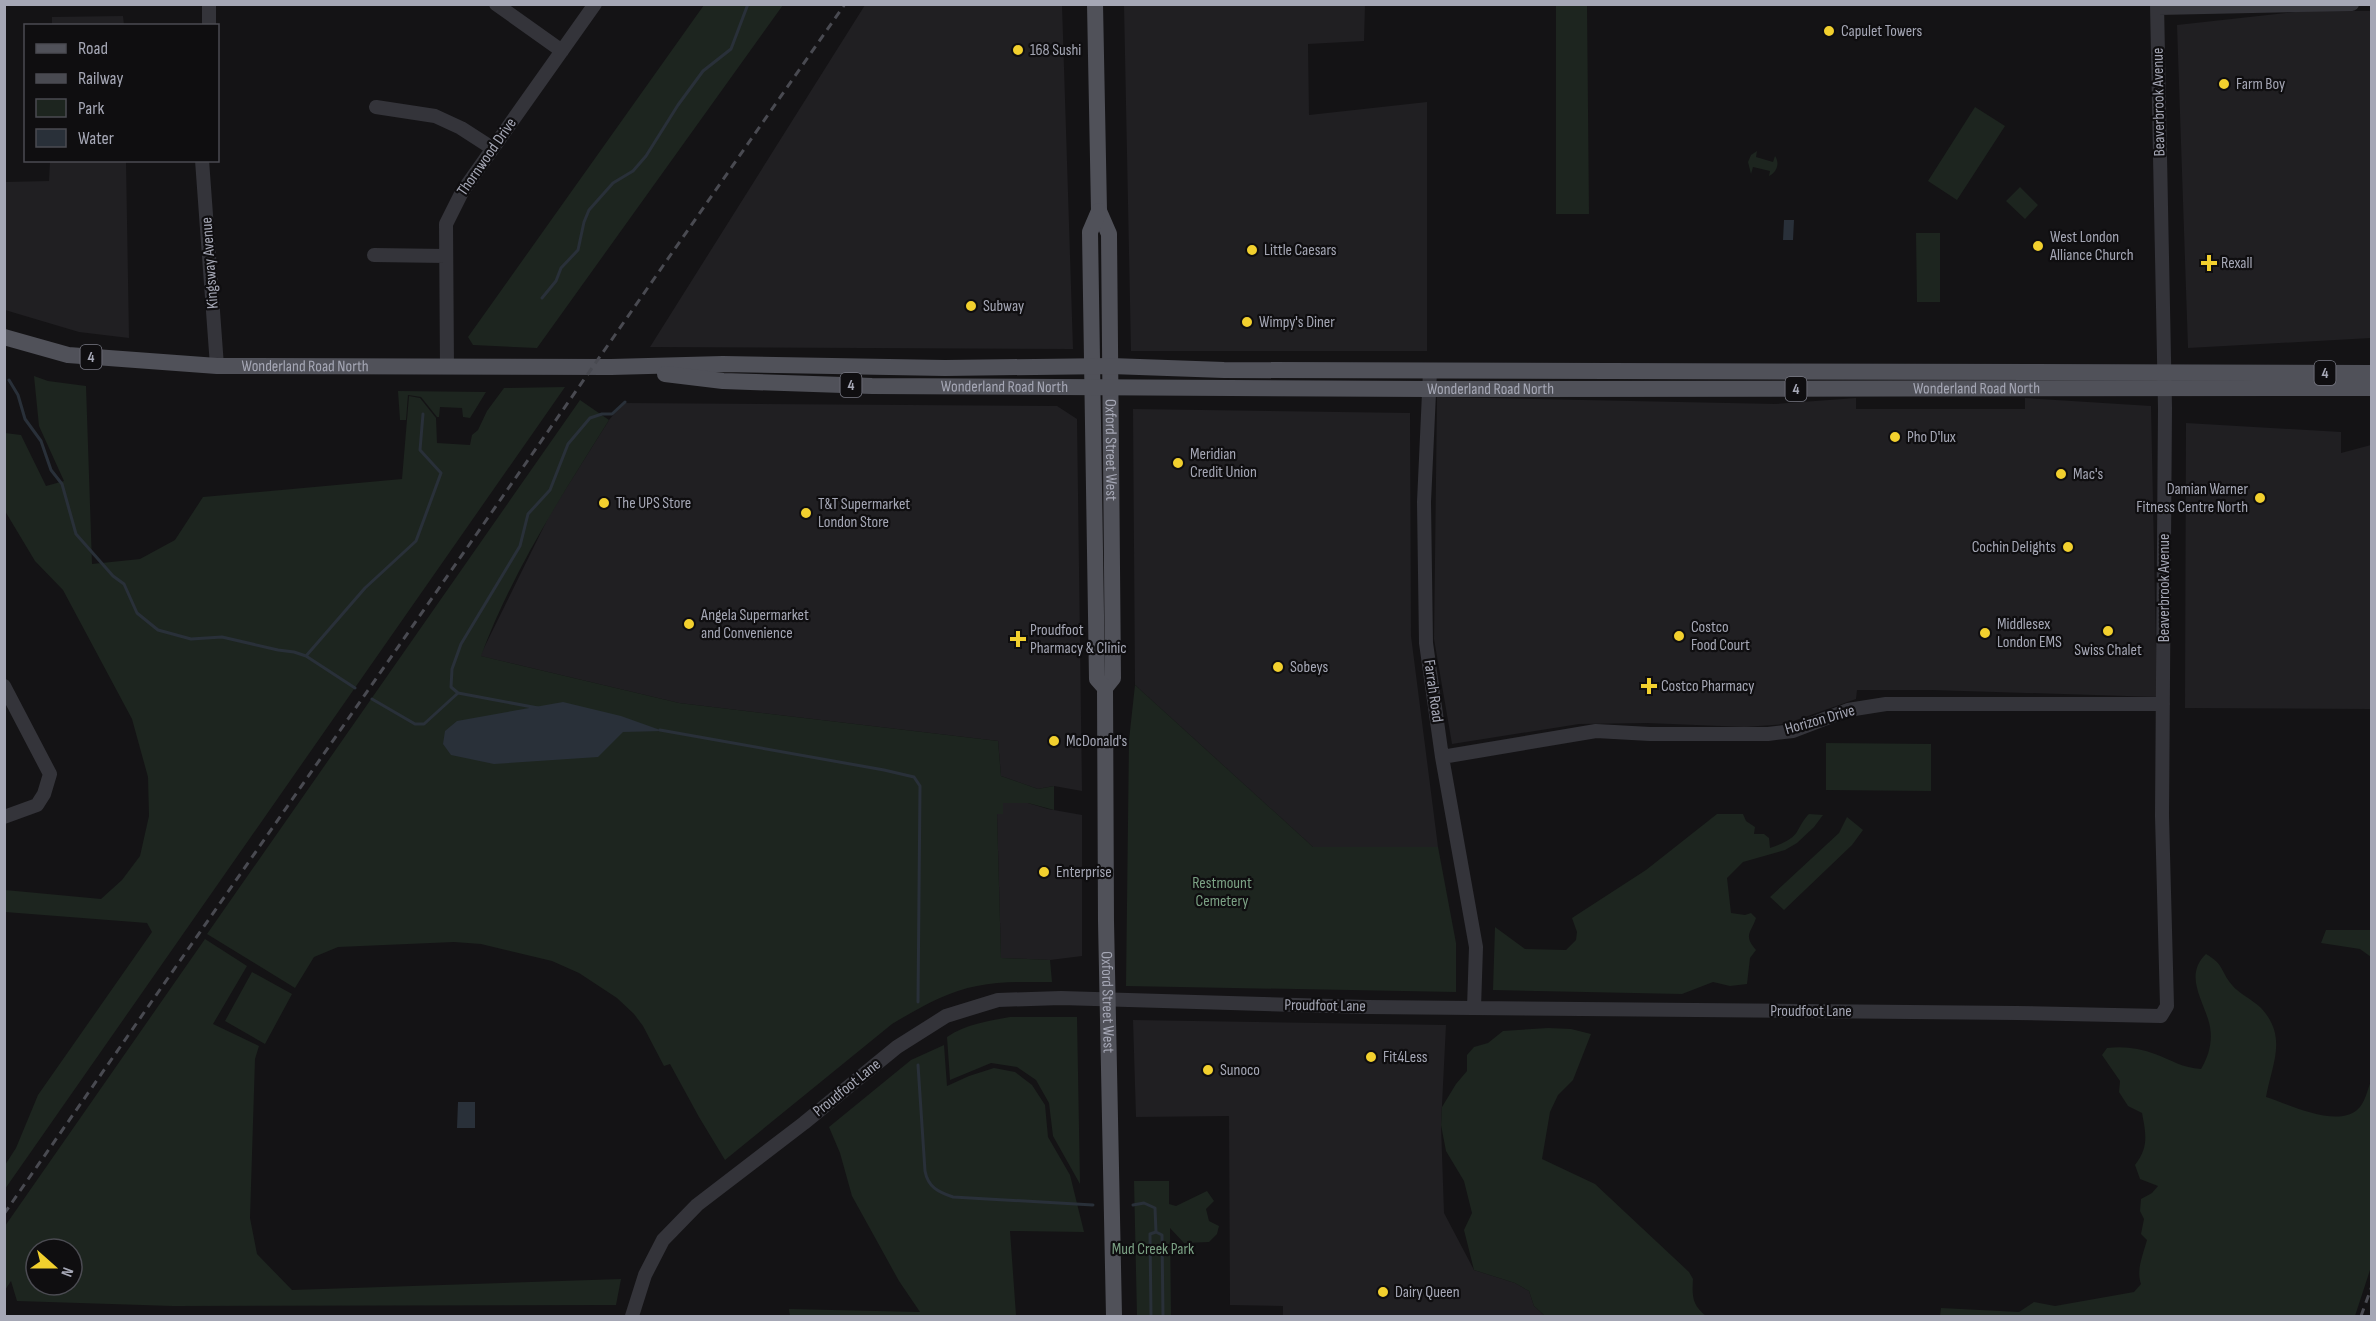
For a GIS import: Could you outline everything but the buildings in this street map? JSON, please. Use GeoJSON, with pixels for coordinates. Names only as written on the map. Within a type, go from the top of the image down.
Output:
{"type":"FeatureCollection","features":[{"type":"Feature","properties":{"kind":"main road","name":"Oxford Street West"},"geometry":{"type":"LineString","coordinates":[[1095,4],[1099,211],[1109,234],[1111,366],[1113,678],[1105,688],[1107,1000],[1114,1317]]}},
{"type":"Feature","properties":{"kind":"main road","name":"Oxford Street West"},"geometry":{"type":"LineString","coordinates":[[1099,211],[1090,232],[1097,679],[1105,688]]}},
{"type":"Feature","properties":{"kind":"main road","name":"Wonderland Road North"},"geometry":{"type":"LineString","coordinates":[[4,337],[68,355],[217,366],[611,367],[723,364],[873,368],[1111,366],[1224,370],[2164,380],[2372,388]]}},
{"type":"Feature","properties":{"kind":"main road","name":"Wonderland Road North"},"geometry":{"type":"LineString","coordinates":[[611,367],[723,381],[872,386],[1428,389],[2164,380],[2372,373]]}},
{"type":"Feature","properties":{"kind":"street"},"geometry":{"type":"LineString","coordinates":[[209,4],[209,24]]}},
{"type":"Feature","properties":{"kind":"street"},"geometry":{"type":"LineString","coordinates":[[496,4],[562,51]]}},
{"type":"Feature","properties":{"kind":"street","name":"Thornwood Drive"},"geometry":{"type":"LineString","coordinates":[[447,367],[446,224],[462,192],[595,4]]}},
{"type":"Feature","properties":{"kind":"street"},"geometry":{"type":"LineString","coordinates":[[2158,6],[2352,4]]}},
{"type":"Feature","properties":{"kind":"street","name":"Beaverbrook Avenue"},"geometry":{"type":"LineString","coordinates":[[2151,1017],[2161,1016],[2167,1006],[2162,816],[2164,380],[2158,6]]}},
{"type":"Feature","properties":{"kind":"street"},"geometry":{"type":"LineString","coordinates":[[376,107],[435,116],[492,148]]}},
{"type":"Feature","properties":{"kind":"street","name":"Kingsway Avenue"},"geometry":{"type":"LineString","coordinates":[[201,162],[217,366]]}},
{"type":"Feature","properties":{"kind":"street"},"geometry":{"type":"LineString","coordinates":[[374,255],[446,256]]}},
{"type":"Feature","properties":{"kind":"street","name":"Farrah Road"},"geometry":{"type":"LineString","coordinates":[[1430,371],[1424,502],[1426,643],[1442,757],[1476,947],[1474,1008]]}},
{"type":"Feature","properties":{"kind":"street"},"geometry":{"type":"LineString","coordinates":[[4,686],[50,774],[44,794],[37,804],[4,817]]}},
{"type":"Feature","properties":{"kind":"street","name":"Horizon Drive"},"geometry":{"type":"LineString","coordinates":[[1442,757],[1596,730],[1650,734],[1785,732],[1848,710],[1886,704],[2163,704]]}},
{"type":"Feature","properties":{"kind":"street","name":"Proudfoot Lane"},"geometry":{"type":"LineString","coordinates":[[632,1317],[645,1275],[663,1240],[697,1205],[804,1123],[897,1047],[946,1016],[998,1000],[1061,998],[1206,1004],[2016,1013],[2151,1017]]}},
{"type":"Feature","properties":{"kind":"shaded area"},"geometry":{"type":"Polygon","coordinates":[[[865,5],[1062,5],[1073,349],[650,347],[865,5]]]}},
{"type":"Feature","properties":{"kind":"shaded area"},"geometry":{"type":"Polygon","coordinates":[[[1124,5],[1365,5],[1364,41],[1308,44],[1309,115],[1427,102],[1427,351],[1131,351],[1124,5]]]}},
{"type":"Feature","properties":{"kind":"shaded area"},"geometry":{"type":"Polygon","coordinates":[[[2303,11],[2371,11],[2371,338],[2188,348],[2177,25],[2303,11]]]}},
{"type":"Feature","properties":{"kind":"shaded area"},"geometry":{"type":"Polygon","coordinates":[[[123,16],[124,24],[52,24],[52,17],[123,16]]]}},
{"type":"Feature","properties":{"kind":"shaded area"},"geometry":{"type":"Polygon","coordinates":[[[50,162],[126,162],[129,338],[79,332],[5,310],[5,182],[49,181],[50,162]]]}},
{"type":"Feature","properties":{"kind":"shaded area"},"geometry":{"type":"Polygon","coordinates":[[[1437,397],[1776,404],[1856,398],[1856,409],[2025,409],[2025,398],[2151,406],[2157,697],[1857,690],[1856,699],[1785,724],[1745,727],[1647,723],[1579,724],[1452,744],[1434,639],[1437,397]]]}},
{"type":"Feature","properties":{"kind":"shaded area"},"geometry":{"type":"Polygon","coordinates":[[[623,403],[1057,406],[1077,419],[1082,791],[1054,786],[1038,789],[1001,776],[998,741],[679,703],[480,656],[550,514],[609,420],[623,403]]]}},
{"type":"Feature","properties":{"kind":"shaded area"},"geometry":{"type":"Polygon","coordinates":[[[1133,409],[1410,413],[1411,636],[1438,847],[1313,847],[1135,685],[1133,409]]]}},
{"type":"Feature","properties":{"kind":"shaded area"},"geometry":{"type":"Polygon","coordinates":[[[2186,423],[2341,432],[2341,453],[2371,445],[2371,709],[2185,708],[2186,423]]]}},
{"type":"Feature","properties":{"kind":"shaded area"},"geometry":{"type":"Polygon","coordinates":[[[1002,803],[1028,803],[1082,815],[1082,956],[1050,960],[1001,958],[997,814],[1002,803]]]}},
{"type":"Feature","properties":{"kind":"shaded area"},"geometry":{"type":"Polygon","coordinates":[[[1133,1020],[1446,1025],[1441,1125],[1444,1213],[1474,1270],[1515,1283],[1529,1291],[1534,1306],[1545,1316],[1283,1316],[1283,1306],[1230,1305],[1229,1116],[1136,1117],[1133,1020]]]}},
{"type":"Feature","properties":{"kind":"green space"},"geometry":{"type":"Polygon","coordinates":[[[704,5],[783,5],[537,348],[473,345],[468,337],[704,5]]]}},
{"type":"Feature","properties":{"kind":"green space"},"geometry":{"type":"Polygon","coordinates":[[[1556,5],[1587,5],[1589,214],[1556,214],[1556,5]]]}},
{"type":"Feature","properties":{"kind":"green space"},"geometry":{"type":"Polygon","coordinates":[[[1975,107],[2005,126],[1957,200],[1928,181],[1975,107]]]}},
{"type":"Feature","properties":{"kind":"green space"},"geometry":{"type":"Polygon","coordinates":[[[1757,151],[1756,157],[1773,162],[1775,156],[1777,159],[1776,170],[1769,176],[1770,171],[1753,167],[1751,174],[1748,162],[1751,155],[1757,151]]]}},
{"type":"Feature","properties":{"kind":"green space"},"geometry":{"type":"Polygon","coordinates":[[[2020,187],[2038,205],[2025,219],[2006,201],[2020,187]]]}},
{"type":"Feature","properties":{"kind":"green space"},"geometry":{"type":"Polygon","coordinates":[[[1916,233],[1940,233],[1940,302],[1917,302],[1916,233]]]}},
{"type":"Feature","properties":{"kind":"green space"},"geometry":{"type":"Polygon","coordinates":[[[34,376],[48,381],[86,386],[92,564],[140,559],[175,540],[203,497],[402,479],[409,396],[420,398],[436,418],[437,443],[470,445],[472,435],[478,430],[487,411],[504,388],[565,387],[5,1189],[5,1165],[16,1148],[38,1095],[152,932],[147,923],[5,912],[5,890],[101,899],[122,880],[140,856],[149,816],[148,777],[132,719],[63,590],[35,561],[5,511],[5,433],[21,435],[46,486],[64,481],[39,426],[34,376]]]}},
{"type":"Feature","properties":{"kind":"green space"},"geometry":{"type":"Polygon","coordinates":[[[398,391],[486,392],[470,418],[463,417],[462,408],[440,407],[439,417],[437,417],[421,397],[408,395],[406,420],[400,420],[398,391]]]}},
{"type":"Feature","properties":{"kind":"green space"},"geometry":{"type":"Polygon","coordinates":[[[580,400],[609,420],[556,505],[523,564],[507,594],[481,656],[679,703],[998,741],[1001,776],[1038,789],[1054,786],[1054,810],[1028,803],[1003,803],[1003,814],[997,814],[1001,958],[1050,960],[1052,982],[986,984],[966,988],[922,1007],[892,1024],[725,1160],[670,1064],[664,1066],[634,1014],[617,998],[579,973],[552,961],[481,944],[454,942],[338,947],[314,957],[295,988],[207,934],[580,400]]]}},
{"type":"Feature","properties":{"kind":"green space","name":"Restmount Cemetery"},"geometry":{"type":"Polygon","coordinates":[[[1135,685],[1313,847],[1438,847],[1456,943],[1456,992],[1126,986],[1129,740],[1135,685]]]}},
{"type":"Feature","properties":{"kind":"green space"},"geometry":{"type":"Polygon","coordinates":[[[1826,743],[1931,744],[1931,791],[1826,790],[1826,743]]]}},
{"type":"Feature","properties":{"kind":"green space"},"geometry":{"type":"Polygon","coordinates":[[[1717,814],[1743,814],[1746,821],[1755,827],[1754,834],[1764,834],[1769,838],[1770,848],[1793,836],[1809,814],[1823,815],[1797,843],[1785,850],[1743,862],[1727,878],[1731,913],[1745,915],[1751,913],[1756,918],[1749,934],[1750,941],[1756,950],[1750,958],[1747,984],[1730,986],[1713,982],[1682,994],[1493,990],[1495,927],[1525,949],[1566,950],[1576,940],[1577,932],[1572,918],[1646,870],[1717,814]]]}},
{"type":"Feature","properties":{"kind":"green space"},"geometry":{"type":"Polygon","coordinates":[[[1847,817],[1863,830],[1852,845],[1784,910],[1770,897],[1839,833],[1847,817]]]}},
{"type":"Feature","properties":{"kind":"green space"},"geometry":{"type":"Polygon","coordinates":[[[2326,930],[2371,930],[2371,957],[2360,949],[2321,943],[2326,930]]]}},
{"type":"Feature","properties":{"kind":"green space"},"geometry":{"type":"Polygon","coordinates":[[[205,939],[247,966],[213,1024],[259,1046],[255,1059],[250,1218],[257,1254],[292,1290],[621,1279],[616,1305],[173,1306],[17,1301],[11,1281],[5,1290],[5,1226],[205,939]]]}},
{"type":"Feature","properties":{"kind":"green space"},"geometry":{"type":"Polygon","coordinates":[[[2206,954],[2219,965],[2235,988],[2261,1008],[2274,1030],[2276,1051],[2266,1097],[2312,1113],[2337,1117],[2357,1110],[2362,1104],[2371,1081],[2371,1267],[2355,1316],[1940,1316],[1941,1308],[2019,1312],[2034,1302],[2055,1306],[2134,1292],[2141,1284],[2140,1268],[2147,1240],[2141,1234],[2144,1219],[2140,1211],[2141,1199],[2152,1193],[2158,1186],[2140,1179],[2135,1165],[2143,1152],[2145,1140],[2142,1113],[2128,1106],[2119,1092],[2120,1081],[2102,1055],[2107,1048],[2131,1048],[2201,1069],[2209,1051],[2211,1032],[2196,986],[2196,969],[2206,954]]]}},
{"type":"Feature","properties":{"kind":"green space"},"geometry":{"type":"Polygon","coordinates":[[[252,972],[292,994],[265,1044],[225,1021],[252,972]]]}},
{"type":"Feature","properties":{"kind":"green space"},"geometry":{"type":"Polygon","coordinates":[[[1010,1017],[1077,1017],[1080,1184],[1053,1136],[1049,1103],[1036,1080],[1017,1067],[991,1063],[950,1080],[947,1037],[969,1026],[1010,1017]]]}},
{"type":"Feature","properties":{"kind":"green space"},"geometry":{"type":"Polygon","coordinates":[[[1571,1029],[1591,1034],[1573,1080],[1558,1095],[1550,1112],[1542,1159],[1595,1184],[1689,1272],[1693,1279],[1695,1304],[1706,1316],[1545,1316],[1534,1306],[1529,1291],[1515,1283],[1474,1270],[1464,1230],[1472,1213],[1464,1181],[1446,1151],[1441,1125],[1442,1107],[1467,1071],[1467,1055],[1474,1047],[1488,1043],[1503,1031],[1571,1029]]]}},
{"type":"Feature","properties":{"kind":"green space"},"geometry":{"type":"Polygon","coordinates":[[[944,1045],[947,1086],[994,1068],[1015,1072],[1032,1085],[1045,1105],[1048,1137],[1070,1175],[1084,1232],[1010,1231],[1016,1315],[1083,1316],[790,1316],[789,1309],[920,1312],[899,1281],[852,1196],[840,1153],[829,1127],[911,1060],[944,1045]]]}},
{"type":"Feature","properties":{"kind":"green space","name":"Mud Creek Park"},"geometry":{"type":"Polygon","coordinates":[[[1134,1181],[1169,1181],[1169,1204],[1176,1206],[1207,1191],[1214,1201],[1206,1209],[1209,1221],[1219,1226],[1217,1234],[1209,1242],[1184,1243],[1170,1228],[1171,1316],[1137,1316],[1134,1181]]]}},
{"type":"Feature","properties":{"kind":"water"},"geometry":{"type":"Polygon","coordinates":[[[1784,220],[1794,220],[1793,240],[1783,240],[1784,220]]]}},
{"type":"Feature","properties":{"kind":"water"},"geometry":{"type":"Polygon","coordinates":[[[563,702],[621,716],[663,731],[623,732],[598,757],[494,764],[451,755],[443,744],[445,731],[457,721],[563,702]]]}},
{"type":"Feature","properties":{"kind":"water"},"geometry":{"type":"Polygon","coordinates":[[[458,1102],[475,1102],[475,1128],[457,1128],[458,1102]]]}},
{"type":"Feature","properties":{"kind":"waterway"},"geometry":{"type":"LineString","coordinates":[[542,298],[556,281],[561,268],[578,250],[589,210],[613,183],[633,171],[646,156],[678,105],[703,71],[731,49],[748,4]]}},
{"type":"Feature","properties":{"kind":"waterway"},"geometry":{"type":"LineString","coordinates":[[9,380],[18,395],[25,419],[41,441],[51,470],[62,484],[76,534],[113,576],[124,584],[137,613],[158,630],[191,639],[222,637],[306,656],[355,688]]}},
{"type":"Feature","properties":{"kind":"waterway"},"geometry":{"type":"LineString","coordinates":[[538,708],[458,693],[451,687],[452,669],[461,644],[520,546],[528,514],[550,490],[568,444],[590,418],[612,414],[625,402]]}},
{"type":"Feature","properties":{"kind":"waterway"},"geometry":{"type":"LineString","coordinates":[[306,656],[365,588],[416,541],[441,473],[420,450],[423,414]]}},
{"type":"Feature","properties":{"kind":"waterway"},"geometry":{"type":"LineString","coordinates":[[372,699],[415,724],[424,724],[458,693]]}},
{"type":"Feature","properties":{"kind":"waterway"},"geometry":{"type":"LineString","coordinates":[[660,730],[914,777],[920,786],[918,1002]]}},
{"type":"Feature","properties":{"kind":"waterway"},"geometry":{"type":"LineString","coordinates":[[918,1065],[925,1171],[934,1188],[953,1197],[1093,1205]]}},
{"type":"Feature","properties":{"kind":"waterway"},"geometry":{"type":"LineString","coordinates":[[1133,1205],[1144,1203],[1155,1208],[1156,1232],[1150,1234],[1151,1316]]}},
{"type":"Feature","properties":{"kind":"waterway"},"geometry":{"type":"LineString","coordinates":[[1156,1232],[1162,1235],[1163,1316]]}},
{"type":"Feature","properties":{"kind":"railway"},"geometry":{"type":"LineString","coordinates":[[4,1214],[845,4]]}},
{"type":"Feature","properties":{"kind":"railway"},"geometry":{"type":"LineString","coordinates":[[2361,1316],[2372,1286]]}},
{"type":"Feature","properties":{"kind":"place","name":"Capulet Towers"},"geometry":{"type":"Point","coordinates":[1829,31]}},
{"type":"Feature","properties":{"kind":"place","name":"168 Sushi"},"geometry":{"type":"Point","coordinates":[1018,50]}},
{"type":"Feature","properties":{"kind":"place","name":"Farm Boy"},"geometry":{"type":"Point","coordinates":[2224,84]}},
{"type":"Feature","properties":{"kind":"place","name":"West London Alliance Church"},"geometry":{"type":"Point","coordinates":[2038,246]}},
{"type":"Feature","properties":{"kind":"place","name":"Little Caesars"},"geometry":{"type":"Point","coordinates":[1252,250]}},
{"type":"Feature","properties":{"kind":"place","name":"Rexall"},"geometry":{"type":"Point","coordinates":[2209,263]}},
{"type":"Feature","properties":{"kind":"place","name":"Subway"},"geometry":{"type":"Point","coordinates":[971,306]}},
{"type":"Feature","properties":{"kind":"place","name":"Wimpy's Diner"},"geometry":{"type":"Point","coordinates":[1247,322]}},
{"type":"Feature","properties":{"kind":"place","name":"Pho D'lux"},"geometry":{"type":"Point","coordinates":[1895,437]}},
{"type":"Feature","properties":{"kind":"place","name":"Meridian Credit Union"},"geometry":{"type":"Point","coordinates":[1178,463]}},
{"type":"Feature","properties":{"kind":"place","name":"Mac's"},"geometry":{"type":"Point","coordinates":[2061,474]}},
{"type":"Feature","properties":{"kind":"place","name":"Damian Warner Fitness Centre North"},"geometry":{"type":"Point","coordinates":[2260,498]}},
{"type":"Feature","properties":{"kind":"place","name":"The UPS Store"},"geometry":{"type":"Point","coordinates":[604,503]}},
{"type":"Feature","properties":{"kind":"place","name":"T&T Supermarket London Store"},"geometry":{"type":"Point","coordinates":[806,513]}},
{"type":"Feature","properties":{"kind":"place","name":"Cochin Delights"},"geometry":{"type":"Point","coordinates":[2068,547]}},
{"type":"Feature","properties":{"kind":"place","name":"Angela Supermarket and Convenience"},"geometry":{"type":"Point","coordinates":[689,624]}},
{"type":"Feature","properties":{"kind":"place","name":"Swiss Chalet"},"geometry":{"type":"Point","coordinates":[2108,631]}},
{"type":"Feature","properties":{"kind":"place","name":"Middlesex London EMS"},"geometry":{"type":"Point","coordinates":[1985,633]}},
{"type":"Feature","properties":{"kind":"place","name":"Costco Food Court"},"geometry":{"type":"Point","coordinates":[1679,636]}},
{"type":"Feature","properties":{"kind":"place","name":"Proudfoot Pharmacy & Clinic"},"geometry":{"type":"Point","coordinates":[1018,639]}},
{"type":"Feature","properties":{"kind":"place","name":"Sobeys"},"geometry":{"type":"Point","coordinates":[1278,667]}},
{"type":"Feature","properties":{"kind":"place","name":"Costco Pharmacy"},"geometry":{"type":"Point","coordinates":[1649,686]}},
{"type":"Feature","properties":{"kind":"place","name":"McDonald's"},"geometry":{"type":"Point","coordinates":[1054,741]}},
{"type":"Feature","properties":{"kind":"place","name":"Enterprise"},"geometry":{"type":"Point","coordinates":[1044,872]}},
{"type":"Feature","properties":{"kind":"place","name":"Fit4Less"},"geometry":{"type":"Point","coordinates":[1371,1057]}},
{"type":"Feature","properties":{"kind":"place","name":"Sunoco"},"geometry":{"type":"Point","coordinates":[1208,1070]}},
{"type":"Feature","properties":{"kind":"place","name":"Dairy Queen"},"geometry":{"type":"Point","coordinates":[1383,1292]}}]}
